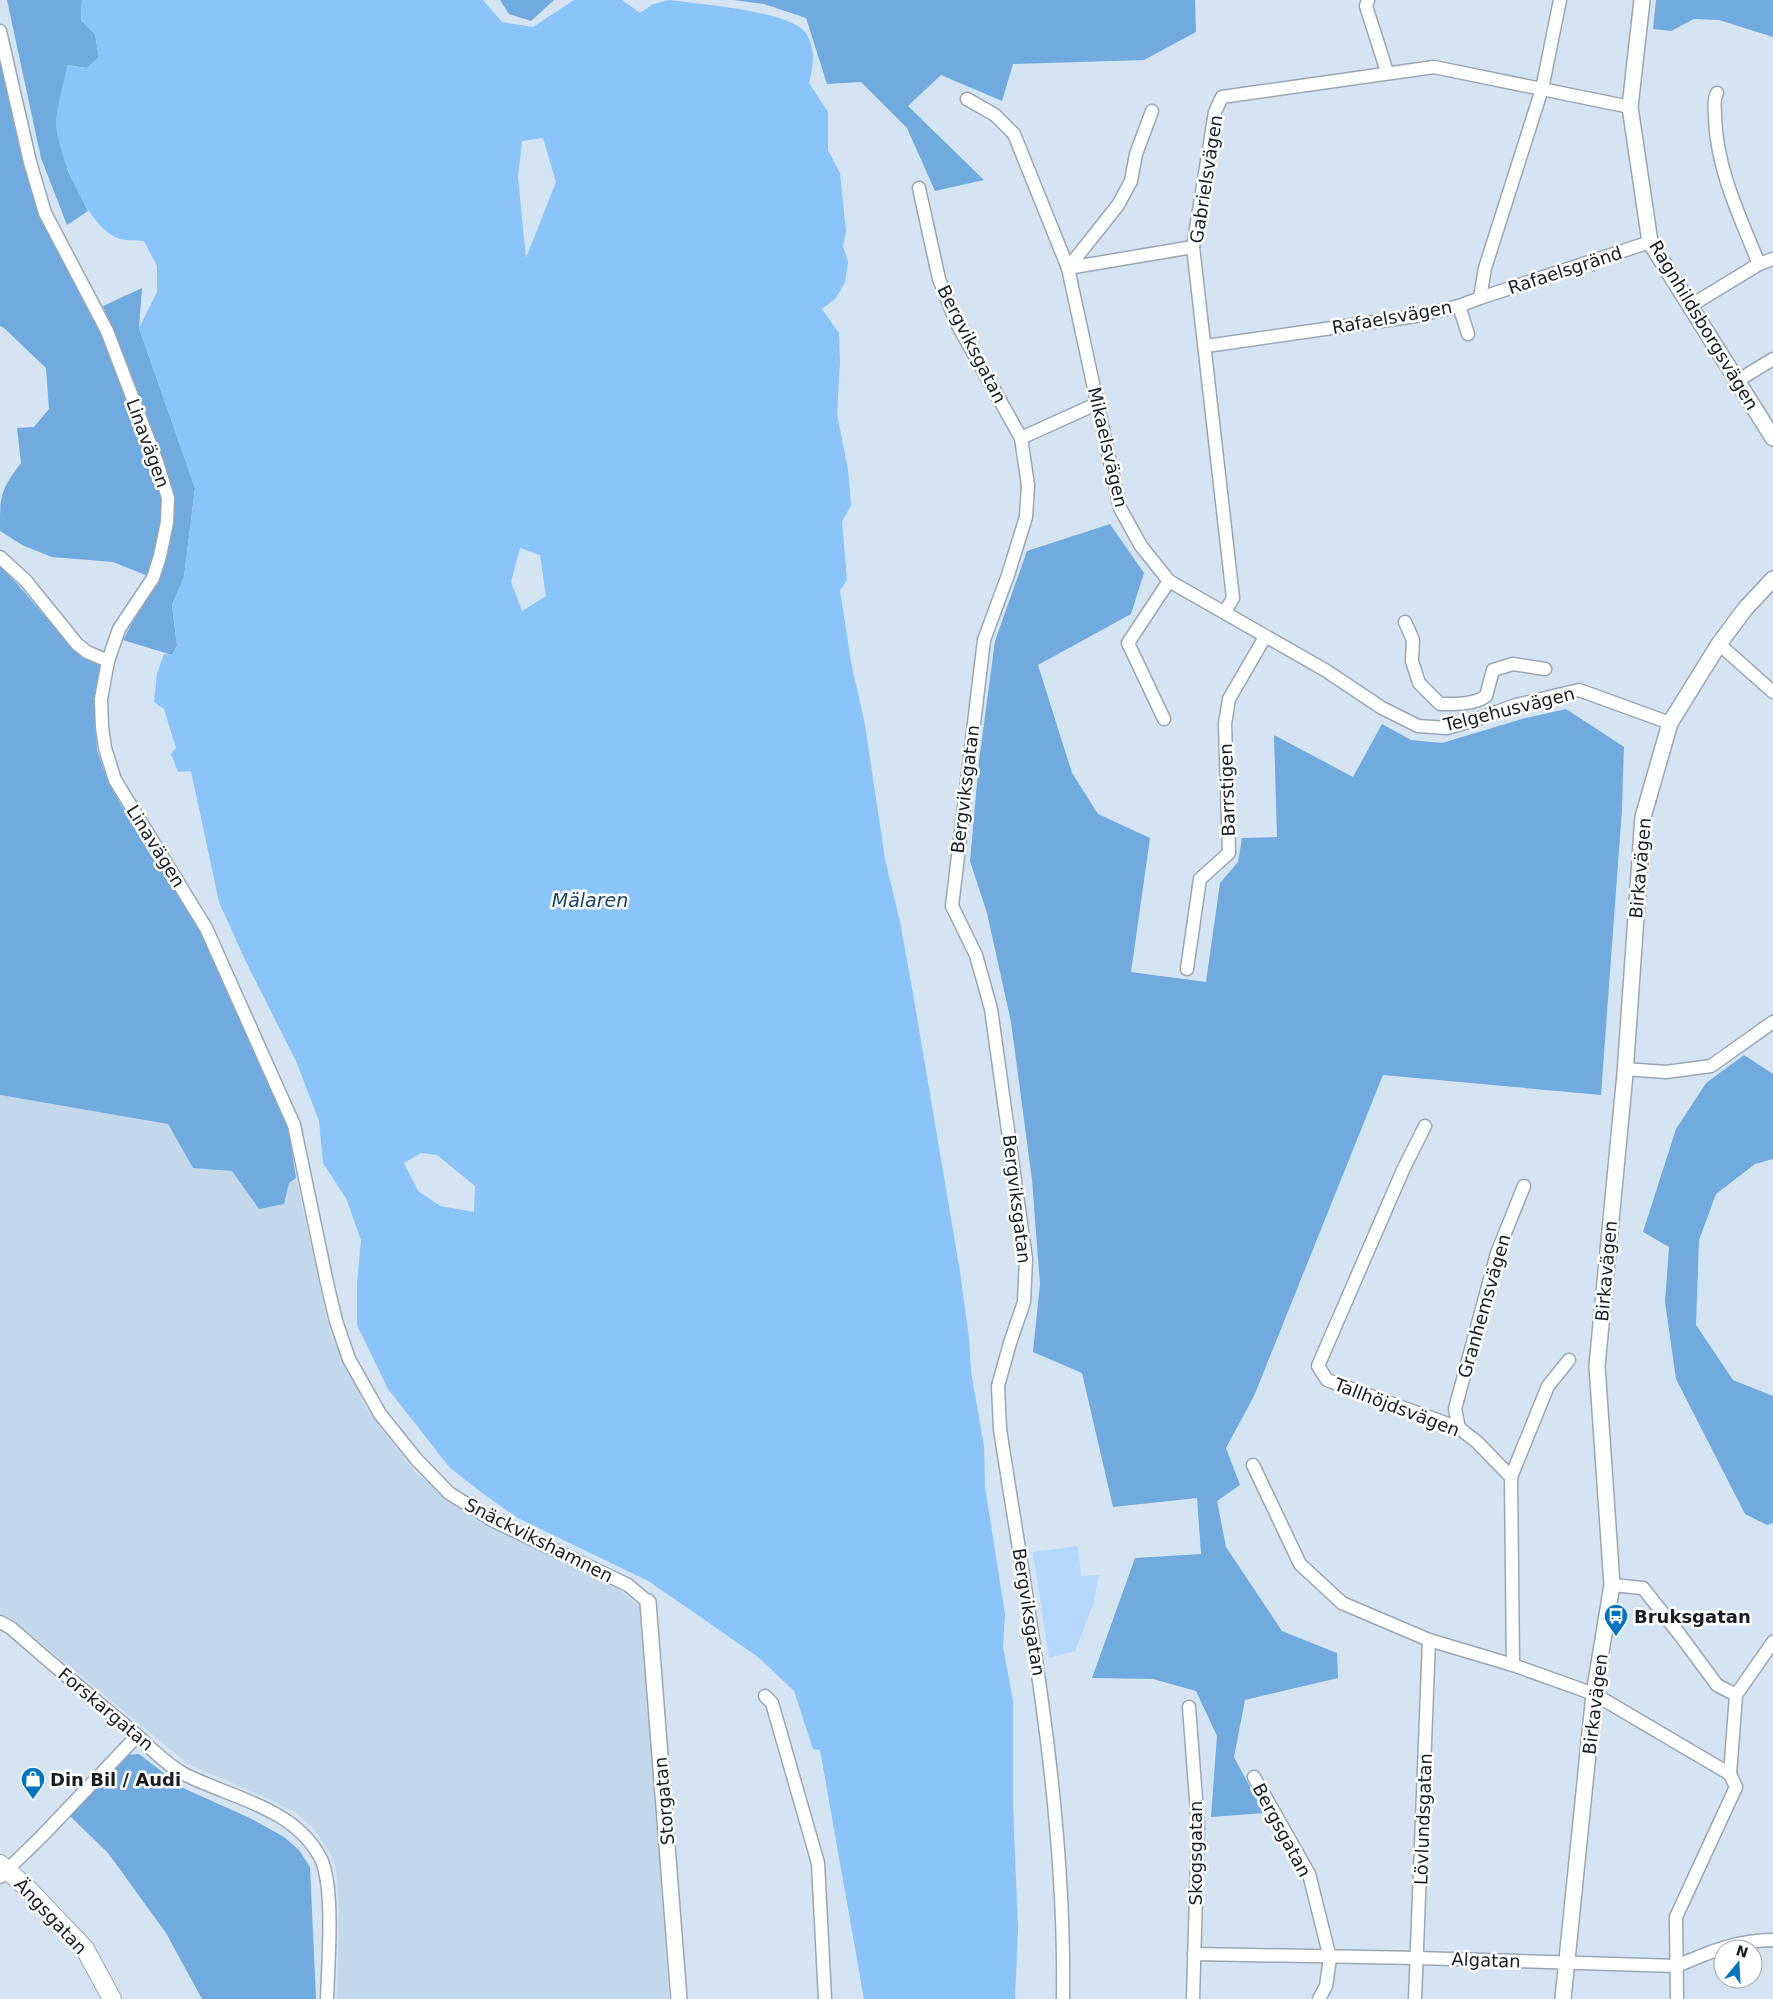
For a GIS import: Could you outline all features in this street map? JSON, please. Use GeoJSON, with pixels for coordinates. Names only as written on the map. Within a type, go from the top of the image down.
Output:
{"type":"FeatureCollection","features":[{"type":"Feature","properties":{"kind":"main road","name":"Ängsgatan"},"geometry":{"type":"LineString","coordinates":[[2,1870],[25,1886],[85,1949],[112,1999]]}},
{"type":"Feature","properties":{"kind":"street"},"geometry":{"type":"LineString","coordinates":[[1368,0],[1366,6],[1387,72]]}},
{"type":"Feature","properties":{"kind":"street"},"geometry":{"type":"LineString","coordinates":[[1480,298],[1490,250],[1542,88],[1560,0]]}},
{"type":"Feature","properties":{"kind":"street","name":"Ragnhildsborgsvägen"},"geometry":{"type":"LineString","coordinates":[[1642,0],[1630,107],[1650,242],[1773,438]]}},
{"type":"Feature","properties":{"kind":"street","name":"Linavägen"},"geometry":{"type":"LineString","coordinates":[[0,31],[30,162],[45,213],[106,331],[157,462],[168,498],[167,522],[153,578],[119,629],[108,661],[101,699],[105,748],[115,780],[206,928],[294,1125],[304,1177]]}},
{"type":"Feature","properties":{"kind":"street","name":"Gabrielsvägen"},"geometry":{"type":"LineString","coordinates":[[1224,612],[1233,598],[1206,346],[1193,247],[1215,112],[1222,97],[1387,72],[1434,67],[1630,107]]}},
{"type":"Feature","properties":{"kind":"street"},"geometry":{"type":"LineString","coordinates":[[1717,93],[1714,98],[1715,130],[1723,168],[1759,264]]}},
{"type":"Feature","properties":{"kind":"street","name":"Mikaelsvägen"},"geometry":{"type":"LineString","coordinates":[[967,99],[995,115],[1014,134],[1068,268],[1120,508],[1141,546],[1169,581],[1224,612]]}},
{"type":"Feature","properties":{"kind":"street"},"geometry":{"type":"LineString","coordinates":[[1068,268],[1118,205],[1127,189],[1131,181],[1136,154],[1152,111]]}},
{"type":"Feature","properties":{"kind":"street","name":"Bergviksgatan"},"geometry":{"type":"LineString","coordinates":[[919,188],[939,279],[956,322],[1020,438],[1028,485],[1027,513],[1008,575],[984,640],[952,906],[976,955],[991,1009],[1026,1259],[1024,1302],[998,1386],[1000,1429],[1045,1715],[1053,1779],[1064,1938],[1063,1999]]}},
{"type":"Feature","properties":{"kind":"street","name":"Rafaelsgränd"},"geometry":{"type":"LineString","coordinates":[[1480,298],[1650,242]]}},
{"type":"Feature","properties":{"kind":"street"},"geometry":{"type":"LineString","coordinates":[[1068,268],[1193,247]]}},
{"type":"Feature","properties":{"kind":"street"},"geometry":{"type":"LineString","coordinates":[[1690,306],[1759,264],[1773,259]]}},
{"type":"Feature","properties":{"kind":"street","name":"Rafaelsvägen"},"geometry":{"type":"LineString","coordinates":[[1206,346],[1416,316],[1459,306],[1480,298]]}},
{"type":"Feature","properties":{"kind":"street"},"geometry":{"type":"LineString","coordinates":[[1459,306],[1468,334]]}},
{"type":"Feature","properties":{"kind":"street"},"geometry":{"type":"LineString","coordinates":[[1737,381],[1773,359]]}},
{"type":"Feature","properties":{"kind":"street"},"geometry":{"type":"LineString","coordinates":[[1020,438],[1096,404]]}},
{"type":"Feature","properties":{"kind":"street"},"geometry":{"type":"LineString","coordinates":[[0,557],[26,581],[76,644],[87,652],[108,661]]}},
{"type":"Feature","properties":{"kind":"street","name":"Birkavägen"},"geometry":{"type":"LineString","coordinates":[[1563,1999],[1594,1694],[1612,1585],[1597,1366],[1625,1069],[1643,817],[1670,723],[1719,644],[1745,609],[1773,579]]}},
{"type":"Feature","properties":{"kind":"street"},"geometry":{"type":"LineString","coordinates":[[1164,719],[1128,643],[1169,581]]}},
{"type":"Feature","properties":{"kind":"street","name":"Telgehusvägen"},"geometry":{"type":"LineString","coordinates":[[1224,612],[1325,670],[1382,708],[1418,726],[1447,728],[1516,705],[1579,690],[1670,723]]}},
{"type":"Feature","properties":{"kind":"street"},"geometry":{"type":"LineString","coordinates":[[1405,622],[1412,640],[1412,661],[1419,683],[1440,704],[1459,704],[1486,696],[1493,670],[1512,664],[1545,669]]}},
{"type":"Feature","properties":{"kind":"street","name":"Barrstigen"},"geometry":{"type":"LineString","coordinates":[[1187,969],[1200,879],[1228,853],[1225,724],[1229,699],[1265,636]]}},
{"type":"Feature","properties":{"kind":"street"},"geometry":{"type":"LineString","coordinates":[[1719,644],[1773,692]]}},
{"type":"Feature","properties":{"kind":"street"},"geometry":{"type":"LineString","coordinates":[[1625,1069],[1666,1072],[1711,1066],[1773,1022]]}},
{"type":"Feature","properties":{"kind":"street","name":"Tallhöjdsvägen"},"geometry":{"type":"LineString","coordinates":[[1425,1126],[1318,1366],[1327,1380],[1458,1428],[1482,1447],[1511,1477]]}},
{"type":"Feature","properties":{"kind":"street","name":"Snäckvikshamnen"},"geometry":{"type":"LineString","coordinates":[[304,1177],[334,1311],[349,1359],[380,1414],[417,1460],[450,1493],[492,1520],[628,1585],[648,1602]]}},
{"type":"Feature","properties":{"kind":"street","name":"Granhemsvägen"},"geometry":{"type":"LineString","coordinates":[[1458,1428],[1455,1409],[1497,1253],[1524,1186]]}},
{"type":"Feature","properties":{"kind":"street"},"geometry":{"type":"LineString","coordinates":[[1513,1665],[1511,1477],[1548,1386],[1552,1378],[1569,1360]]}},
{"type":"Feature","properties":{"kind":"street"},"geometry":{"type":"LineString","coordinates":[[1253,1465],[1300,1564],[1342,1603],[1428,1640],[1513,1665],[1594,1694],[1730,1774]]}},
{"type":"Feature","properties":{"kind":"street"},"geometry":{"type":"LineString","coordinates":[[1612,1585],[1643,1588],[1680,1634],[1717,1685],[1736,1695]]}},
{"type":"Feature","properties":{"kind":"street","name":"Storgatan"},"geometry":{"type":"LineString","coordinates":[[648,1602],[679,1999]]}},
{"type":"Feature","properties":{"kind":"street","name":"Forskargatan"},"geometry":{"type":"LineString","coordinates":[[0,1622],[10,1628],[182,1773],[262,1808],[292,1823],[305,1834],[321,1858],[326,1871],[328,1909],[327,1999]]}},
{"type":"Feature","properties":{"kind":"street","name":"Lövlundsgatan"},"geometry":{"type":"LineString","coordinates":[[1415,1999],[1418,1958],[1428,1640]]}},
{"type":"Feature","properties":{"kind":"street"},"geometry":{"type":"LineString","coordinates":[[1677,1999],[1676,1917],[1736,1787],[1730,1774],[1736,1695],[1773,1642]]}},
{"type":"Feature","properties":{"kind":"street"},"geometry":{"type":"LineString","coordinates":[[765,1696],[772,1704],[818,1863],[825,1999]]}},
{"type":"Feature","properties":{"kind":"street","name":"Skogsgatan"},"geometry":{"type":"LineString","coordinates":[[1189,1707],[1198,1826],[1192,1999]]}},
{"type":"Feature","properties":{"kind":"street"},"geometry":{"type":"LineString","coordinates":[[2,1870],[60,1818],[137,1736]]}},
{"type":"Feature","properties":{"kind":"street","name":"Bergsgatan"},"geometry":{"type":"LineString","coordinates":[[1254,1777],[1309,1874],[1330,1958],[1326,1986],[1319,1999]]}},
{"type":"Feature","properties":{"kind":"street","name":"Algatan"},"geometry":{"type":"LineString","coordinates":[[1194,1954],[1330,1958],[1418,1958],[1677,1966],[1736,1943],[1752,1940],[1773,1940]]}},
{"type":"Feature","properties":{"kind":"shaded area"},"geometry":{"type":"Polygon","coordinates":[[[7,0],[82,0],[81,20],[95,34],[99,57],[87,68],[67,65],[67,169],[88,211],[67,225],[41,158],[7,0]]]}},
{"type":"Feature","properties":{"kind":"shaded area"},"geometry":{"type":"Polygon","coordinates":[[[500,0],[554,0],[531,21],[509,14],[500,0]]]}},
{"type":"Feature","properties":{"kind":"shaded area"},"geometry":{"type":"Polygon","coordinates":[[[733,0],[1195,0],[1196,32],[1144,60],[1013,64],[1002,101],[941,75],[908,106],[984,180],[935,191],[907,128],[861,82],[827,84],[806,18],[764,4],[733,0]]]}},
{"type":"Feature","properties":{"kind":"shaded area"},"geometry":{"type":"Polygon","coordinates":[[[1656,0],[1773,0],[1773,37],[1719,20],[1694,19],[1671,31],[1653,29],[1656,0]]]}},
{"type":"Feature","properties":{"kind":"shaded area"},"geometry":{"type":"Polygon","coordinates":[[[0,31],[45,213],[107,331],[168,498],[153,578],[113,562],[52,557],[24,546],[0,531],[0,509],[5,487],[21,463],[17,428],[34,427],[49,409],[46,368],[0,326],[0,31]]]}},
{"type":"Feature","properties":{"kind":"shaded area"},"geometry":{"type":"Polygon","coordinates":[[[142,288],[139,328],[195,488],[184,577],[172,605],[177,646],[172,655],[123,640],[157,581],[171,541],[171,485],[103,306],[142,288]]]}},
{"type":"Feature","properties":{"kind":"shaded area"},"geometry":{"type":"Polygon","coordinates":[[[1110,524],[1144,573],[1131,614],[1038,665],[1072,773],[1098,814],[1150,838],[1131,972],[1206,982],[1220,883],[1238,862],[1242,838],[1277,837],[1274,735],[1353,777],[1382,724],[1411,740],[1442,743],[1522,719],[1566,709],[1624,747],[1622,809],[1601,1095],[1383,1075],[1254,1396],[1226,1448],[1240,1485],[1217,1501],[1226,1547],[1282,1631],[1337,1653],[1338,1678],[1245,1700],[1234,1757],[1264,1813],[1211,1817],[1217,1736],[1196,1691],[1153,1679],[1092,1678],[1135,1558],[1201,1554],[1197,1498],[1113,1507],[1082,1373],[1033,1352],[1040,1284],[1032,1180],[1011,1022],[987,913],[970,861],[979,761],[995,641],[1027,551],[1110,524]]]}},
{"type":"Feature","properties":{"kind":"shaded area"},"geometry":{"type":"Polygon","coordinates":[[[0,566],[74,650],[101,666],[94,703],[97,750],[109,784],[148,851],[192,914],[288,1125],[296,1178],[289,1183],[284,1204],[259,1209],[232,1171],[193,1168],[168,1124],[0,1095],[0,566]]]}},
{"type":"Feature","properties":{"kind":"shaded area"},"geometry":{"type":"Polygon","coordinates":[[[1744,1055],[1773,1074],[1773,1159],[1755,1164],[1716,1194],[1699,1240],[1696,1325],[1733,1380],[1773,1396],[1773,1523],[1767,1525],[1745,1514],[1676,1379],[1665,1302],[1669,1247],[1643,1232],[1676,1129],[1706,1083],[1744,1055]]]}},
{"type":"Feature","properties":{"kind":"shaded area"},"geometry":{"type":"Polygon","coordinates":[[[0,1095],[168,1124],[193,1168],[232,1171],[259,1209],[296,1178],[331,1335],[366,1408],[414,1471],[475,1520],[616,1587],[643,1609],[669,1999],[337,1999],[339,1909],[336,1868],[330,1853],[312,1827],[298,1814],[267,1798],[188,1764],[12,1619],[0,1614],[0,1095]]]}},
{"type":"Feature","properties":{"kind":"shaded area"},"geometry":{"type":"Polygon","coordinates":[[[1078,1546],[1081,1576],[1099,1575],[1094,1602],[1075,1651],[1049,1658],[1033,1552],[1078,1546]]]}},
{"type":"Feature","properties":{"kind":"shaded area"},"geometry":{"type":"Polygon","coordinates":[[[139,1754],[183,1788],[252,1819],[284,1837],[299,1850],[310,1867],[316,1999],[202,1999],[166,1933],[108,1853],[70,1816],[128,1755],[139,1754]]]}},
{"type":"Feature","properties":{"kind":"water","name":"Mälaren"},"geometry":{"type":"Polygon","coordinates":[[[82,0],[483,0],[502,22],[533,27],[574,0],[622,0],[640,13],[653,4],[669,0],[765,14],[799,27],[810,41],[813,59],[809,83],[828,112],[828,150],[840,173],[846,232],[843,246],[848,262],[845,282],[836,298],[822,309],[839,333],[840,362],[837,414],[848,470],[851,505],[842,522],[847,580],[840,590],[851,662],[865,725],[885,859],[900,922],[912,988],[960,1272],[969,1338],[971,1372],[984,1446],[985,1487],[1005,1614],[1003,1647],[1013,1701],[1013,1806],[1018,1929],[1015,1999],[864,1999],[820,1750],[813,1749],[794,1691],[758,1657],[650,1582],[518,1518],[450,1468],[388,1389],[357,1325],[357,1283],[361,1240],[346,1198],[323,1163],[319,1121],[296,1061],[245,960],[219,902],[191,771],[178,772],[171,754],[176,748],[164,709],[154,702],[157,673],[164,654],[172,655],[177,646],[172,605],[184,577],[195,488],[139,328],[157,292],[157,266],[144,241],[117,238],[95,219],[76,189],[58,139],[56,120],[67,65],[87,68],[99,57],[95,34],[81,20],[82,0]],[[543,138],[522,141],[518,177],[526,258],[556,182],[543,138]],[[520,548],[511,582],[522,611],[546,596],[540,555],[520,548]],[[421,1153],[404,1163],[418,1191],[440,1206],[474,1212],[475,1186],[437,1155],[421,1153]]]}},
{"type":"Feature","properties":{"kind":"place","name":"Bruksgatan"},"geometry":{"type":"Point","coordinates":[1616,1637]}},
{"type":"Feature","properties":{"kind":"place","name":"Din Bil / Audi"},"geometry":{"type":"Point","coordinates":[33,1800]}}]}
